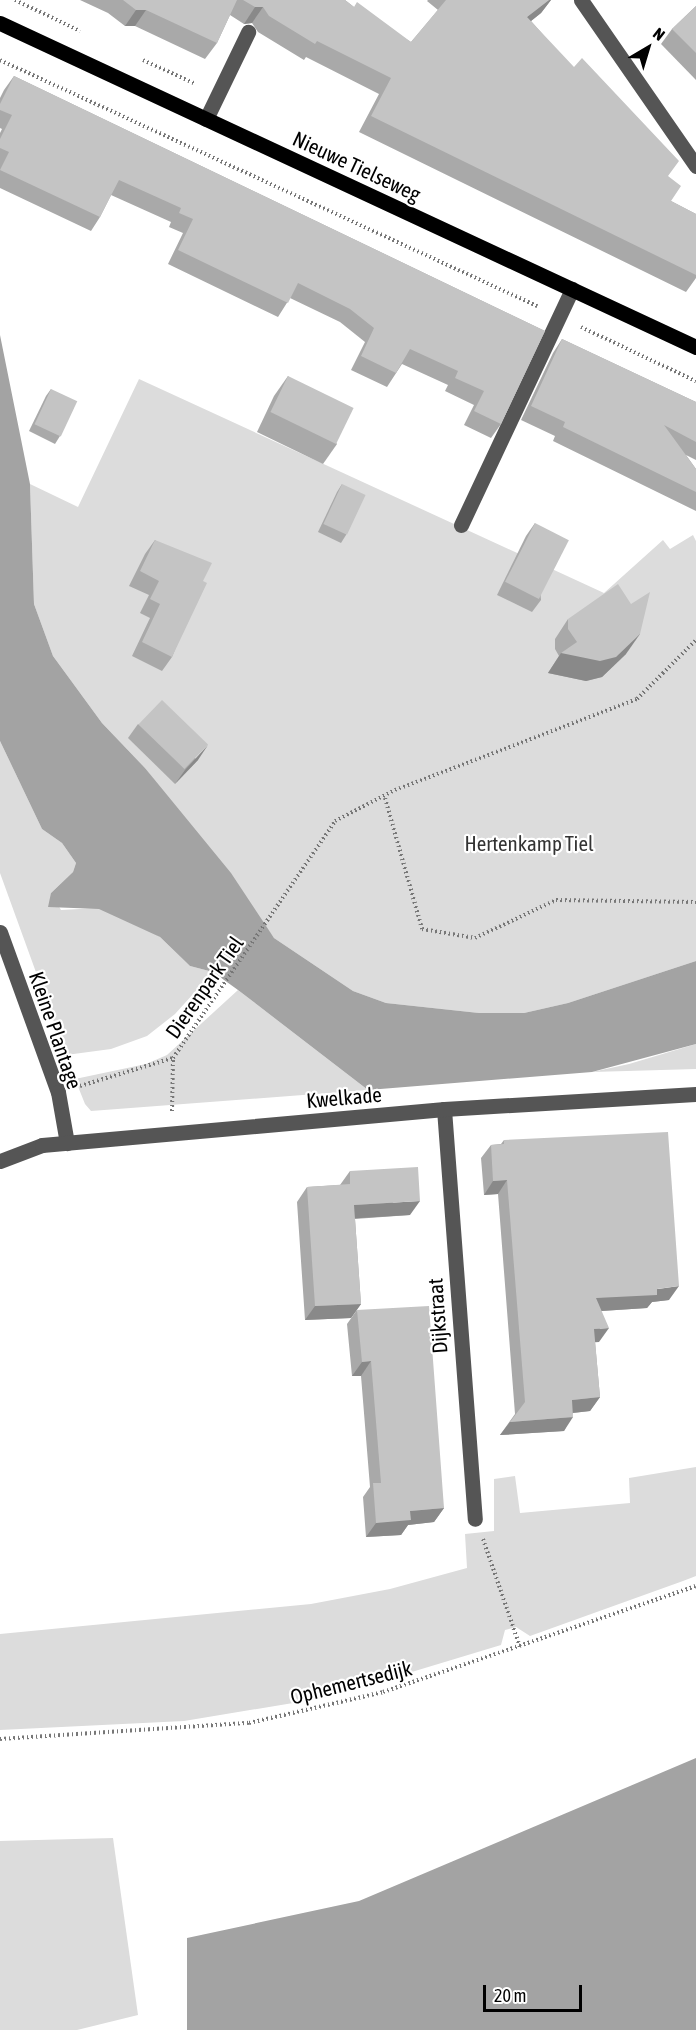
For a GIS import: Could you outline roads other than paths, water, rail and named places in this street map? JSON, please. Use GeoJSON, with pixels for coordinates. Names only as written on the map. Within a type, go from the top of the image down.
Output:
{"type":"FeatureCollection","features":[{"type":"Feature","properties":{"kind":"main road","name":"Nieuwe Tielseweg"},"geometry":{"type":"LineString","coordinates":[[0,23],[696,347]]}},
{"type":"Feature","properties":{"kind":"street"},"geometry":{"type":"LineString","coordinates":[[581,0],[696,166]]}},
{"type":"Feature","properties":{"kind":"street"},"geometry":{"type":"LineString","coordinates":[[206,119],[248,32]]}},
{"type":"Feature","properties":{"kind":"street"},"geometry":{"type":"LineString","coordinates":[[460,525],[561,318],[572,290]]}},
{"type":"Feature","properties":{"kind":"street","name":"Kleine Plantage"},"geometry":{"type":"LineString","coordinates":[[0,932],[58,1092],[67,1143]]}},
{"type":"Feature","properties":{"kind":"street","name":"Kwelkade"},"geometry":{"type":"LineString","coordinates":[[0,1161],[42,1145],[444,1109],[696,1094]]}},
{"type":"Feature","properties":{"kind":"street","name":"Dijkstraat"},"geometry":{"type":"LineString","coordinates":[[444,1109],[475,1519]]}},
{"type":"Feature","properties":{"kind":"park label","name":"Hertenkamp Tiel"},"geometry":{"type":"Point","coordinates":[529,843]}}]}
